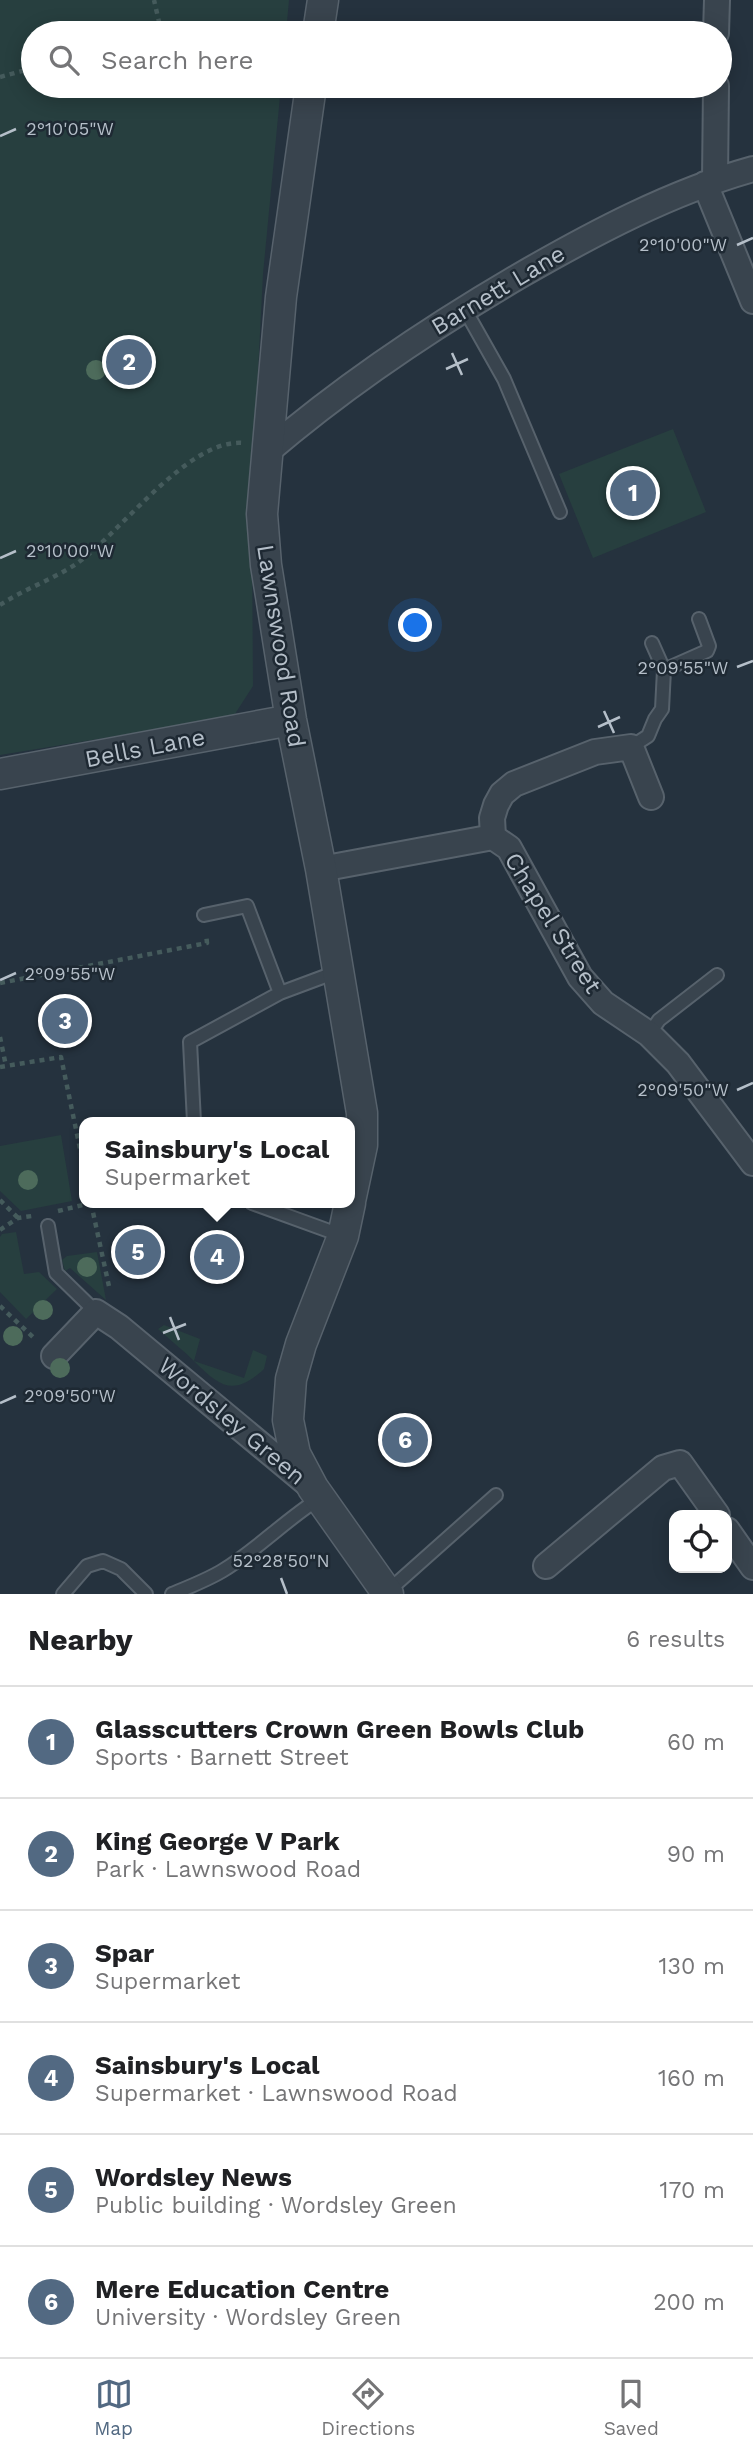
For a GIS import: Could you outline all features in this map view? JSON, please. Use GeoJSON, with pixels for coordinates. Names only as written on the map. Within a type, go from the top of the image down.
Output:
{"type":"FeatureCollection","features":[{"type":"Feature","properties":{"kind":"street"},"geometry":{"type":"LineString","coordinates":[[320,21],[323,0]]}},
{"type":"Feature","properties":{"kind":"street"},"geometry":{"type":"LineString","coordinates":[[716,0],[716,21]]}},
{"type":"Feature","properties":{"kind":"street","name":"Lawnswood Road"},"geometry":{"type":"LineString","coordinates":[[309,98],[281,298],[262,514],[265,565],[291,720],[321,869],[362,1113],[362,1145],[355,1178]]}},
{"type":"Feature","properties":{"kind":"street"},"geometry":{"type":"LineString","coordinates":[[715,98],[710,182],[753,301]]}},
{"type":"Feature","properties":{"kind":"street","name":"Barnett Lane"},"geometry":{"type":"LineString","coordinates":[[267,448],[314,411],[464,308],[588,236],[710,182],[753,170]]}},
{"type":"Feature","properties":{"kind":"street","name":"Bells Lane"},"geometry":{"type":"LineString","coordinates":[[0,774],[291,720]]}},
{"type":"Feature","properties":{"kind":"street"},"geometry":{"type":"LineString","coordinates":[[631,747],[651,797]]}},
{"type":"Feature","properties":{"kind":"street","name":"Chapel Street"},"geometry":{"type":"LineString","coordinates":[[493,837],[492,818],[496,805],[502,794],[514,784],[595,752],[631,747]]}},
{"type":"Feature","properties":{"kind":"street","name":"Chapel Street"},"geometry":{"type":"LineString","coordinates":[[321,869],[493,837],[509,848],[580,976],[603,1003],[649,1034],[678,1063],[753,1163]]}},
{"type":"Feature","properties":{"kind":"street","name":"Lawnswood Road"},"geometry":{"type":"LineString","coordinates":[[317,1493],[295,1454],[288,1420],[291,1379],[301,1344],[343,1236],[349,1208]]}},
{"type":"Feature","properties":{"kind":"street"},"geometry":{"type":"LineString","coordinates":[[54,1356],[96,1312]]}},
{"type":"Feature","properties":{"kind":"street","name":"Wordsley Green"},"geometry":{"type":"LineString","coordinates":[[96,1312],[119,1327],[317,1493],[388,1593]]}},
{"type":"Feature","properties":{"kind":"street"},"geometry":{"type":"LineString","coordinates":[[546,1566],[663,1468],[680,1463],[713,1510]]}},
{"type":"Feature","properties":{"kind":"street"},"geometry":{"type":"LineString","coordinates":[[732,1537],[753,1567]]}},
{"type":"Feature","properties":{"kind":"lane"},"geometry":{"type":"LineString","coordinates":[[464,308],[504,379],[560,512]]}},
{"type":"Feature","properties":{"kind":"lane"},"geometry":{"type":"LineString","coordinates":[[664,670],[707,652],[709,646],[699,619]]}},
{"type":"Feature","properties":{"kind":"lane"},"geometry":{"type":"LineString","coordinates":[[631,747],[648,736],[662,709],[664,670],[652,643]]}},
{"type":"Feature","properties":{"kind":"lane"},"geometry":{"type":"LineString","coordinates":[[204,915],[247,906],[281,993]]}},
{"type":"Feature","properties":{"kind":"lane"},"geometry":{"type":"LineString","coordinates":[[194,1117],[190,1041],[281,993],[339,971]]}},
{"type":"Feature","properties":{"kind":"lane"},"geometry":{"type":"LineString","coordinates":[[649,1034],[660,1020],[717,975]]}},
{"type":"Feature","properties":{"kind":"lane"},"geometry":{"type":"LineString","coordinates":[[266,1208],[343,1236]]}},
{"type":"Feature","properties":{"kind":"lane"},"geometry":{"type":"LineString","coordinates":[[48,1226],[57,1273],[96,1312]]}},
{"type":"Feature","properties":{"kind":"lane"},"geometry":{"type":"LineString","coordinates":[[172,1594],[222,1571],[254,1549],[317,1493]]}},
{"type":"Feature","properties":{"kind":"lane"},"geometry":{"type":"LineString","coordinates":[[388,1593],[407,1572],[496,1495]]}},
{"type":"Feature","properties":{"kind":"lane"},"geometry":{"type":"LineString","coordinates":[[63,1594],[87,1566],[103,1561],[121,1569],[146,1594]]}},
{"type":"Feature","properties":{"kind":"path"},"geometry":{"type":"LineString","coordinates":[[154,0],[159,21]]}},
{"type":"Feature","properties":{"kind":"path"},"geometry":{"type":"LineString","coordinates":[[0,77],[21,71]]}},
{"type":"Feature","properties":{"kind":"path"},"geometry":{"type":"LineString","coordinates":[[0,605],[77,563],[151,494],[194,459],[233,442],[267,448]]}},
{"type":"Feature","properties":{"kind":"path"},"geometry":{"type":"LineString","coordinates":[[0,982],[207,943],[204,915]]}},
{"type":"Feature","properties":{"kind":"path"},"geometry":{"type":"LineString","coordinates":[[0,1037],[3,1066],[61,1057],[79,1144]]}},
{"type":"Feature","properties":{"kind":"path"},"geometry":{"type":"LineString","coordinates":[[0,1200],[18,1218]]}},
{"type":"Feature","properties":{"kind":"path"},"geometry":{"type":"LineString","coordinates":[[92,1208],[119,1327]]}},
{"type":"Feature","properties":{"kind":"path"},"geometry":{"type":"LineString","coordinates":[[0,1306],[54,1356]]}},
{"type":"Feature","properties":{"kind":"green space"},"geometry":{"type":"Polygon","coordinates":[[[0,0],[289,0],[287,21],[21,21],[21,98],[280,98],[263,274],[254,450],[253,686],[233,717],[0,755],[0,0]]]}},
{"type":"Feature","properties":{"kind":"green space"},"geometry":{"type":"Polygon","coordinates":[[[673,429],[706,512],[593,558],[559,474],[673,429]]]}},
{"type":"Feature","properties":{"kind":"green space"},"geometry":{"type":"Polygon","coordinates":[[[61,1135],[72,1201],[21,1211],[0,1191],[0,1146],[61,1135]]]}},
{"type":"Feature","properties":{"kind":"green space"},"geometry":{"type":"Polygon","coordinates":[[[16,1232],[24,1274],[39,1272],[57,1289],[26,1319],[0,1292],[0,1237],[2,1234],[16,1232]]]}},
{"type":"Feature","properties":{"kind":"green space"},"geometry":{"type":"Polygon","coordinates":[[[97,1252],[106,1300],[70,1268],[65,1271],[62,1260],[67,1256],[97,1252]]]}},
{"type":"Feature","properties":{"kind":"green space"},"geometry":{"type":"Polygon","coordinates":[[[164,1325],[200,1339],[194,1361],[158,1329],[164,1325]]]}},
{"type":"Feature","properties":{"kind":"green space"},"geometry":{"type":"Polygon","coordinates":[[[253,1350],[267,1356],[264,1369],[244,1383],[228,1385],[212,1378],[194,1361],[244,1378],[253,1350]]]}},
{"type":"Feature","properties":{"kind":"place","name":"King George V Park"},"geometry":{"type":"Point","coordinates":[129,362]}},
{"type":"Feature","properties":{"kind":"place","name":"Glasscutters Crown Green Bowls Club"},"geometry":{"type":"Point","coordinates":[633,493]}},
{"type":"Feature","properties":{"kind":"place","name":"Spar"},"geometry":{"type":"Point","coordinates":[65,1021]}},
{"type":"Feature","properties":{"kind":"place","name":"Wordsley News"},"geometry":{"type":"Point","coordinates":[138,1252]}},
{"type":"Feature","properties":{"kind":"place","name":"Sainsbury's Local"},"geometry":{"type":"Point","coordinates":[217,1257]}},
{"type":"Feature","properties":{"kind":"place","name":"Mere Education Centre"},"geometry":{"type":"Point","coordinates":[405,1440]}}]}
